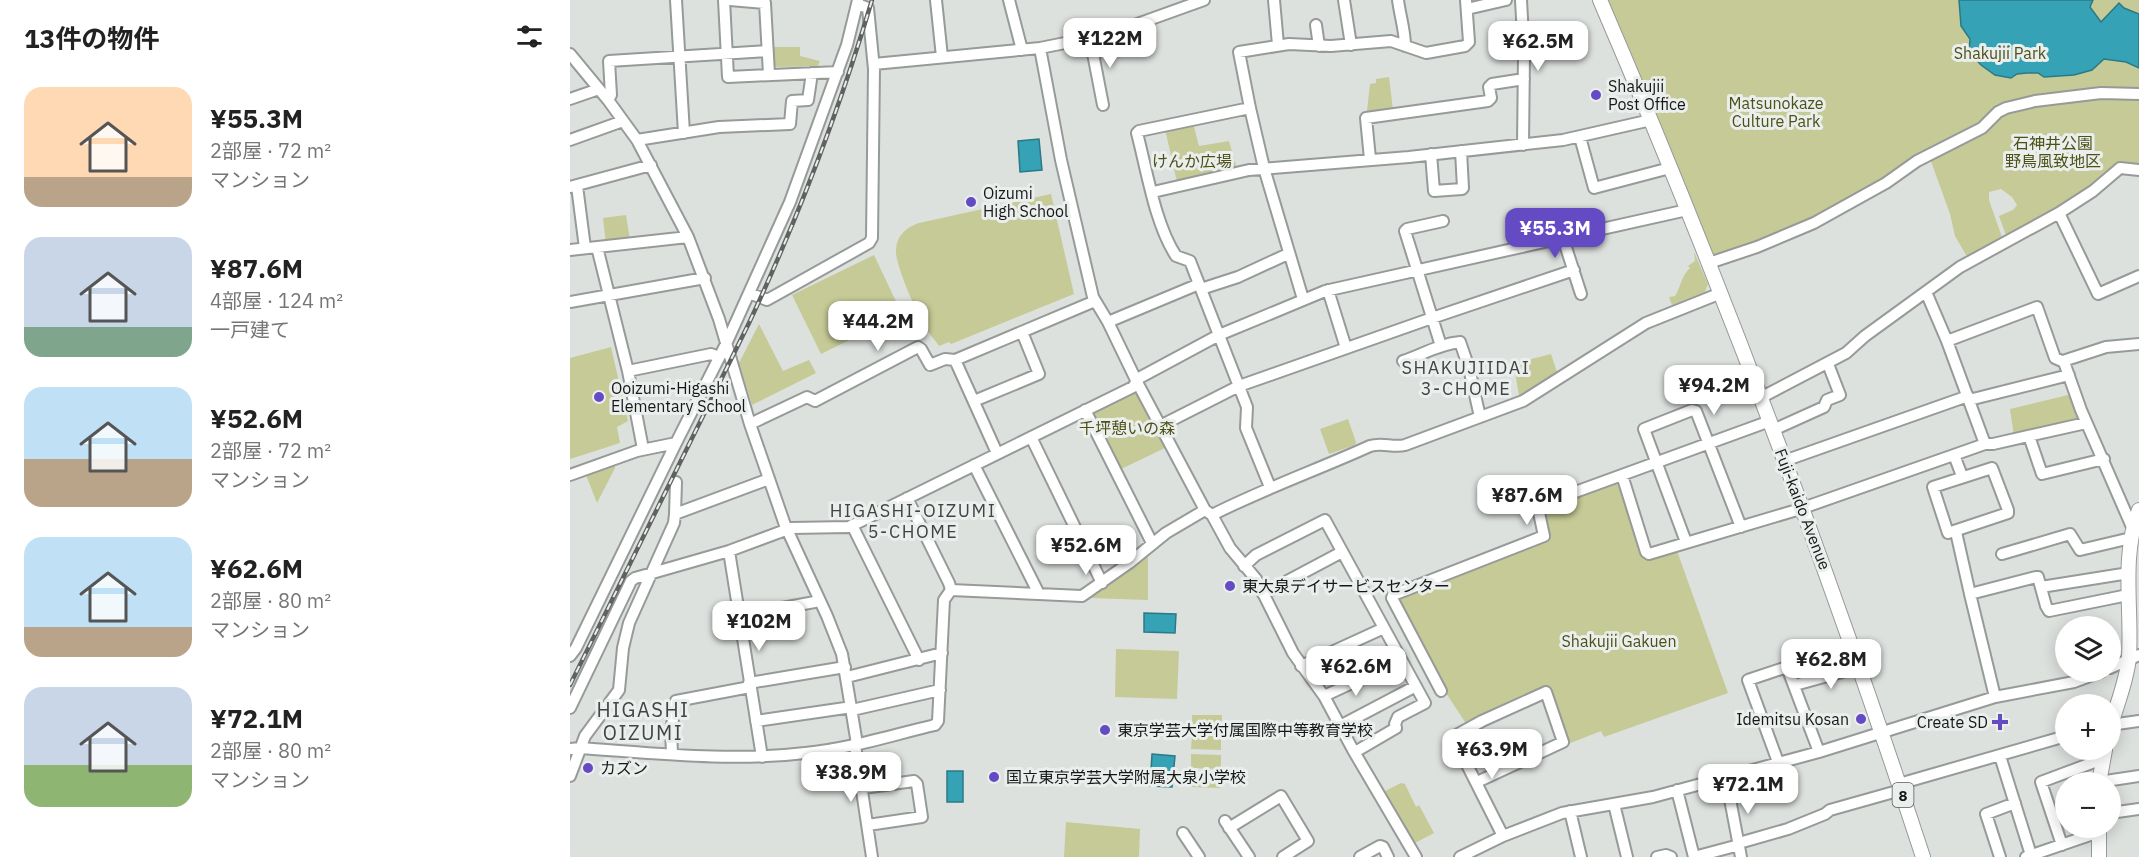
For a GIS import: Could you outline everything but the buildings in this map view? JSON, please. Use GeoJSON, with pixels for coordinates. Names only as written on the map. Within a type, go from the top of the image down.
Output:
{"type":"FeatureCollection","features":[{"type":"Feature","properties":{"kind":"main road","name":"Fuji-kaido Avenue"},"geometry":{"type":"LineString","coordinates":[[1600,0],[1709,263],[1772,425],[1860,667],[1923,857]]}},
{"type":"Feature","properties":{"kind":"main road"},"geometry":{"type":"LineString","coordinates":[[2121,696],[2134,658],[2128,595],[2133,538],[2139,510]]}},
{"type":"Feature","properties":{"kind":"main road"},"geometry":{"type":"LineString","coordinates":[[2099,838],[2099,857]]}},
{"type":"Feature","properties":{"kind":"street"},"geometry":{"type":"LineString","coordinates":[[676,0],[684,133]]}},
{"type":"Feature","properties":{"kind":"street"},"geometry":{"type":"LineString","coordinates":[[724,0],[728,77],[838,72]]}},
{"type":"Feature","properties":{"kind":"street"},"geometry":{"type":"LineString","coordinates":[[730,0],[765,3],[769,74]]}},
{"type":"Feature","properties":{"kind":"street"},"geometry":{"type":"LineString","coordinates":[[936,0],[942,57]]}},
{"type":"Feature","properties":{"kind":"street"},"geometry":{"type":"LineString","coordinates":[[1009,0],[1022,50]]}},
{"type":"Feature","properties":{"kind":"street"},"geometry":{"type":"LineString","coordinates":[[874,64],[1040,48],[1126,28],[1193,2],[1204,0]]}},
{"type":"Feature","properties":{"kind":"street"},"geometry":{"type":"LineString","coordinates":[[1274,0],[1278,45]]}},
{"type":"Feature","properties":{"kind":"street"},"geometry":{"type":"LineString","coordinates":[[1344,0],[1351,45]]}},
{"type":"Feature","properties":{"kind":"street"},"geometry":{"type":"LineString","coordinates":[[1398,0],[1401,25],[1405,31],[1405,46]]}},
{"type":"Feature","properties":{"kind":"street"},"geometry":{"type":"LineString","coordinates":[[1302,299],[1264,168],[1239,52],[1278,45],[1351,45],[1391,41],[1426,53],[1465,46],[1469,42],[1467,5],[1506,0]]}},
{"type":"Feature","properties":{"kind":"street"},"geometry":{"type":"LineString","coordinates":[[1521,0],[1524,79],[1523,145]]}},
{"type":"Feature","properties":{"kind":"street"},"geometry":{"type":"LineString","coordinates":[[570,656],[726,344],[790,202],[838,72],[858,2],[868,8],[874,64],[871,241],[767,300],[749,293]]}},
{"type":"Feature","properties":{"kind":"street"},"geometry":{"type":"LineString","coordinates":[[1316,25],[1319,46]]}},
{"type":"Feature","properties":{"kind":"street"},"geometry":{"type":"LineString","coordinates":[[1090,38],[1103,105]]}},
{"type":"Feature","properties":{"kind":"street"},"geometry":{"type":"LineString","coordinates":[[1040,48],[1061,160],[1095,301],[1208,512],[1230,548],[1256,579],[1301,666],[1324,696],[1416,857]]}},
{"type":"Feature","properties":{"kind":"street"},"geometry":{"type":"LineString","coordinates":[[608,100],[611,95],[609,61],[767,51]]}},
{"type":"Feature","properties":{"kind":"street"},"geometry":{"type":"LineString","coordinates":[[571,56],[608,100],[637,140],[688,237],[705,278],[750,424],[787,530],[820,600],[846,672],[872,857]]}},
{"type":"Feature","properties":{"kind":"street"},"geometry":{"type":"LineString","coordinates":[[637,140],[734,126],[790,124],[792,102],[808,100],[812,73]]}},
{"type":"Feature","properties":{"kind":"street"},"geometry":{"type":"LineString","coordinates":[[1370,159],[1366,118],[1488,101],[1491,98],[1489,87],[1491,84],[1524,79]]}},
{"type":"Feature","properties":{"kind":"street"},"geometry":{"type":"LineString","coordinates":[[570,99],[599,89]]}},
{"type":"Feature","properties":{"kind":"street"},"geometry":{"type":"LineString","coordinates":[[1709,263],[1757,247],[1814,223],[1886,183],[1917,161],[1982,128],[1998,112],[2006,108],[2035,101],[2092,94],[2139,93]]}},
{"type":"Feature","properties":{"kind":"street"},"geometry":{"type":"LineString","coordinates":[[1250,108],[1137,132],[1158,213],[1174,254],[1188,260],[1220,335],[1248,410],[1246,428],[1270,487]]}},
{"type":"Feature","properties":{"kind":"street"},"geometry":{"type":"LineString","coordinates":[[1153,192],[1264,168],[1523,145],[1580,137],[1650,120]]}},
{"type":"Feature","properties":{"kind":"street"},"geometry":{"type":"LineString","coordinates":[[570,140],[623,121]]}},
{"type":"Feature","properties":{"kind":"street"},"geometry":{"type":"LineString","coordinates":[[1580,137],[1594,188],[1670,168]]}},
{"type":"Feature","properties":{"kind":"street"},"geometry":{"type":"LineString","coordinates":[[1431,154],[1434,191],[1462,189],[1461,151]]}},
{"type":"Feature","properties":{"kind":"street"},"geometry":{"type":"LineString","coordinates":[[585,248],[573,187],[651,165]]}},
{"type":"Feature","properties":{"kind":"street"},"geometry":{"type":"LineString","coordinates":[[1761,397],[1828,364],[1976,257],[2059,213],[2093,191],[2120,168],[2139,170]]}},
{"type":"Feature","properties":{"kind":"street"},"geometry":{"type":"LineString","coordinates":[[570,708],[631,581],[635,578],[729,551],[787,530],[852,525],[1133,387],[1139,378],[1220,335],[1302,299],[1328,290],[1687,210]]}},
{"type":"Feature","properties":{"kind":"street"},"geometry":{"type":"LineString","coordinates":[[2059,213],[2098,294],[2139,276]]}},
{"type":"Feature","properties":{"kind":"street"},"geometry":{"type":"LineString","coordinates":[[1441,346],[1405,230],[1443,221]]}},
{"type":"Feature","properties":{"kind":"street"},"geometry":{"type":"LineString","coordinates":[[570,250],[688,237]]}},
{"type":"Feature","properties":{"kind":"street"},"geometry":{"type":"LineString","coordinates":[[1563,238],[1581,294]]}},
{"type":"Feature","properties":{"kind":"street"},"geometry":{"type":"LineString","coordinates":[[597,247],[628,371],[644,449]]}},
{"type":"Feature","properties":{"kind":"street"},"geometry":{"type":"LineString","coordinates":[[1108,322],[1200,287],[1238,277],[1288,254]]}},
{"type":"Feature","properties":{"kind":"street"},"geometry":{"type":"LineString","coordinates":[[1160,426],[1239,386],[1574,270]]}},
{"type":"Feature","properties":{"kind":"street"},"geometry":{"type":"LineString","coordinates":[[570,302],[705,278]]}},
{"type":"Feature","properties":{"kind":"street"},"geometry":{"type":"LineString","coordinates":[[1328,290],[1346,348]]}},
{"type":"Feature","properties":{"kind":"street"},"geometry":{"type":"LineString","coordinates":[[1926,292],[1947,341],[1985,444]]}},
{"type":"Feature","properties":{"kind":"street"},"geometry":{"type":"LineString","coordinates":[[951,590],[1082,596],[1166,533],[1208,512],[1377,444],[1399,446],[1524,401],[1646,322],[1721,293]]}},
{"type":"Feature","properties":{"kind":"street"},"geometry":{"type":"LineString","coordinates":[[750,424],[807,397],[815,401],[918,347],[930,364],[945,359],[955,360],[1095,301]]}},
{"type":"Feature","properties":{"kind":"street"},"geometry":{"type":"LineString","coordinates":[[1947,341],[2036,306],[2055,358],[2063,361],[2106,347],[2139,344]]}},
{"type":"Feature","properties":{"kind":"street"},"geometry":{"type":"LineString","coordinates":[[974,401],[1039,374],[1022,332]]}},
{"type":"Feature","properties":{"kind":"street"},"geometry":{"type":"LineString","coordinates":[[1404,362],[1441,346],[1460,342],[1469,368],[1480,417]]}},
{"type":"Feature","properties":{"kind":"street"},"geometry":{"type":"LineString","coordinates":[[628,371],[711,354],[719,357]]}},
{"type":"Feature","properties":{"kind":"street"},"geometry":{"type":"LineString","coordinates":[[955,360],[998,453]]}},
{"type":"Feature","properties":{"kind":"street"},"geometry":{"type":"LineString","coordinates":[[2002,554],[2070,534],[2080,550],[2133,538],[2104,459],[2086,423],[2063,361]]}},
{"type":"Feature","properties":{"kind":"street"},"geometry":{"type":"LineString","coordinates":[[1441,691],[1392,598],[1393,595],[1452,570],[1544,536],[1538,508],[1709,442],[1772,425],[1825,406],[1827,400],[1840,394],[1828,364]]}},
{"type":"Feature","properties":{"kind":"street"},"geometry":{"type":"LineString","coordinates":[[1784,461],[1969,398],[2069,375]]}},
{"type":"Feature","properties":{"kind":"street"},"geometry":{"type":"LineString","coordinates":[[1085,410],[1152,543]]}},
{"type":"Feature","properties":{"kind":"street"},"geometry":{"type":"LineString","coordinates":[[1686,542],[1644,429],[1692,410],[1696,411],[1741,526]]}},
{"type":"Feature","properties":{"kind":"street"},"geometry":{"type":"LineString","coordinates":[[1622,475],[1647,554],[1803,508],[1985,444],[1991,445],[2086,423]]}},
{"type":"Feature","properties":{"kind":"street"},"geometry":{"type":"LineString","coordinates":[[2029,436],[2042,474],[2104,459]]}},
{"type":"Feature","properties":{"kind":"street"},"geometry":{"type":"LineString","coordinates":[[1031,437],[1102,583]]}},
{"type":"Feature","properties":{"kind":"street"},"geometry":{"type":"LineString","coordinates":[[570,475],[644,449],[676,443]]}},
{"type":"Feature","properties":{"kind":"street"},"geometry":{"type":"LineString","coordinates":[[1954,455],[1962,476]]}},
{"type":"Feature","properties":{"kind":"street"},"geometry":{"type":"LineString","coordinates":[[974,465],[1037,594]]}},
{"type":"Feature","properties":{"kind":"street"},"geometry":{"type":"LineString","coordinates":[[1994,468],[2008,511],[1956,532],[1947,532],[1933,488],[1962,476],[1994,468]]}},
{"type":"Feature","properties":{"kind":"street"},"geometry":{"type":"LineString","coordinates":[[675,514],[770,480]]}},
{"type":"Feature","properties":{"kind":"street"},"geometry":{"type":"LineString","coordinates":[[570,776],[575,748],[619,690],[626,634],[633,613],[674,524],[676,482]]}},
{"type":"Feature","properties":{"kind":"street"},"geometry":{"type":"LineString","coordinates":[[907,498],[951,590]]}},
{"type":"Feature","properties":{"kind":"street"},"geometry":{"type":"LineString","coordinates":[[1244,566],[1257,555],[1325,520],[1425,704],[1398,717],[1396,728],[1355,752]]}},
{"type":"Feature","properties":{"kind":"street"},"geometry":{"type":"LineString","coordinates":[[852,525],[919,660]]}},
{"type":"Feature","properties":{"kind":"street"},"geometry":{"type":"LineString","coordinates":[[1956,532],[1995,697]]}},
{"type":"Feature","properties":{"kind":"street"},"geometry":{"type":"LineString","coordinates":[[729,551],[762,757]]}},
{"type":"Feature","properties":{"kind":"street"},"geometry":{"type":"LineString","coordinates":[[1263,594],[1342,552]]}},
{"type":"Feature","properties":{"kind":"street"},"geometry":{"type":"LineString","coordinates":[[2041,587],[2129,573]]}},
{"type":"Feature","properties":{"kind":"street"},"geometry":{"type":"LineString","coordinates":[[1970,594],[2036,577],[2047,610],[2054,611],[2128,595]]}},
{"type":"Feature","properties":{"kind":"street"},"geometry":{"type":"LineString","coordinates":[[575,748],[762,757],[806,753],[856,744],[935,725],[938,721],[945,598],[951,590]]}},
{"type":"Feature","properties":{"kind":"street"},"geometry":{"type":"LineString","coordinates":[[739,616],[820,600]]}},
{"type":"Feature","properties":{"kind":"street"},"geometry":{"type":"LineString","coordinates":[[1301,666],[1384,628]]}},
{"type":"Feature","properties":{"kind":"street"},"geometry":{"type":"LineString","coordinates":[[672,753],[671,731],[676,701],[750,685],[919,660],[942,653]]}},
{"type":"Feature","properties":{"kind":"street"},"geometry":{"type":"LineString","coordinates":[[1795,686],[1860,667]]}},
{"type":"Feature","properties":{"kind":"street"},"geometry":{"type":"LineString","coordinates":[[1778,762],[1748,680],[1786,669],[1795,686],[1819,752]]}},
{"type":"Feature","properties":{"kind":"street"},"geometry":{"type":"LineString","coordinates":[[1324,696],[1376,672]]}},
{"type":"Feature","properties":{"kind":"street"},"geometry":{"type":"LineString","coordinates":[[1460,857],[1503,836],[1570,811],[1614,804],[1726,778],[1819,752],[1995,697],[2074,682]]}},
{"type":"Feature","properties":{"kind":"street"},"geometry":{"type":"LineString","coordinates":[[1340,726],[1416,686]]}},
{"type":"Feature","properties":{"kind":"street"},"geometry":{"type":"LineString","coordinates":[[756,721],[852,709],[940,690]]}},
{"type":"Feature","properties":{"kind":"street"},"geometry":{"type":"LineString","coordinates":[[1477,782],[1563,742],[1546,692],[1454,736],[1503,836]]}},
{"type":"Feature","properties":{"kind":"street"},"geometry":{"type":"LineString","coordinates":[[2121,724],[2139,721]]}},
{"type":"Feature","properties":{"kind":"street"},"geometry":{"type":"LineString","coordinates":[[1677,790],[1694,857],[1788,829],[1832,809],[2055,739]]}},
{"type":"Feature","properties":{"kind":"street"},"geometry":{"type":"LineString","coordinates":[[2000,756],[2028,856],[2079,838]]}},
{"type":"Feature","properties":{"kind":"street"},"geometry":{"type":"LineString","coordinates":[[2062,845],[2041,782],[2098,760]]}},
{"type":"Feature","properties":{"kind":"street"},"geometry":{"type":"LineString","coordinates":[[2121,779],[2139,776]]}},
{"type":"Feature","properties":{"kind":"street"},"geometry":{"type":"LineString","coordinates":[[1726,778],[1741,857]]}},
{"type":"Feature","properties":{"kind":"street"},"geometry":{"type":"LineString","coordinates":[[863,788],[914,781],[917,784],[921,804],[920,819],[868,825]]}},
{"type":"Feature","properties":{"kind":"street"},"geometry":{"type":"LineString","coordinates":[[1249,857],[1227,825],[1281,796],[1308,841],[1285,857]]}},
{"type":"Feature","properties":{"kind":"street"},"geometry":{"type":"LineString","coordinates":[[2000,857],[1986,815],[2014,803]]}},
{"type":"Feature","properties":{"kind":"street"},"geometry":{"type":"LineString","coordinates":[[1614,804],[1627,857]]}},
{"type":"Feature","properties":{"kind":"street"},"geometry":{"type":"LineString","coordinates":[[2121,811],[2139,809]]}},
{"type":"Feature","properties":{"kind":"street"},"geometry":{"type":"LineString","coordinates":[[1570,811],[1581,857]]}},
{"type":"Feature","properties":{"kind":"street"},"geometry":{"type":"LineString","coordinates":[[1183,833],[1199,857]]}},
{"type":"Feature","properties":{"kind":"street"},"geometry":{"type":"LineString","coordinates":[[1360,857],[1380,846],[1383,847],[1388,857]]}},
{"type":"Feature","properties":{"kind":"street"},"geometry":{"type":"LineString","coordinates":[[1657,857],[1666,855],[1671,857]]}},
{"type":"Feature","properties":{"kind":"green space"},"geometry":{"type":"Polygon","coordinates":[[[1608,0],[2139,0],[2139,168],[2128,167],[2007,238],[1999,216],[2013,210],[2017,205],[2012,197],[2001,189],[1989,192],[1989,200],[2003,240],[1970,257],[1966,255],[1955,236],[1950,214],[1928,153],[1829,211],[1783,232],[1714,257],[1608,0]]]}},
{"type":"Feature","properties":{"kind":"green space"},"geometry":{"type":"Polygon","coordinates":[[[773,47],[800,47],[800,56],[820,61],[818,66],[777,67],[774,65],[773,47]]]}},
{"type":"Feature","properties":{"kind":"green space"},"geometry":{"type":"Polygon","coordinates":[[[1389,77],[1393,110],[1372,113],[1367,111],[1370,84],[1376,83],[1376,79],[1389,77]]]}},
{"type":"Feature","properties":{"kind":"green space","name":"けんか広場"},"geometry":{"type":"Polygon","coordinates":[[[1193,123],[1199,146],[1229,141],[1237,169],[1177,182],[1165,129],[1193,123]]]}},
{"type":"Feature","properties":{"kind":"green space"},"geometry":{"type":"Polygon","coordinates":[[[1051,194],[1074,294],[951,344],[949,342],[939,346],[926,329],[902,275],[896,255],[897,244],[901,236],[907,229],[919,223],[1051,194]]]}},
{"type":"Feature","properties":{"kind":"green space"},"geometry":{"type":"Polygon","coordinates":[[[626,215],[630,240],[606,244],[603,218],[626,215]]]}},
{"type":"Feature","properties":{"kind":"green space"},"geometry":{"type":"Polygon","coordinates":[[[1694,252],[1708,284],[1705,292],[1672,305],[1669,297],[1675,296],[1690,268],[1688,266],[1695,261],[1694,252]]]}},
{"type":"Feature","properties":{"kind":"green space"},"geometry":{"type":"Polygon","coordinates":[[[874,255],[902,314],[821,354],[792,295],[874,255]]]}},
{"type":"Feature","properties":{"kind":"green space"},"geometry":{"type":"Polygon","coordinates":[[[759,324],[783,371],[809,360],[816,373],[752,405],[739,363],[759,324]]]}},
{"type":"Feature","properties":{"kind":"green space","name":"Ooizumi-Higashi Elementary School"},"geometry":{"type":"Polygon","coordinates":[[[611,347],[628,421],[617,427],[620,443],[570,459],[570,358],[611,347]]]}},
{"type":"Feature","properties":{"kind":"green space"},"geometry":{"type":"Polygon","coordinates":[[[1551,354],[1557,372],[1519,396],[1515,372],[1524,361],[1551,354]]]}},
{"type":"Feature","properties":{"kind":"green space","name":"千坪憩いの森"},"geometry":{"type":"Polygon","coordinates":[[[1137,388],[1167,447],[1119,470],[1090,413],[1137,388]]]}},
{"type":"Feature","properties":{"kind":"green space"},"geometry":{"type":"Polygon","coordinates":[[[2072,394],[2080,421],[2014,436],[2010,409],[2072,394]]]}},
{"type":"Feature","properties":{"kind":"green space"},"geometry":{"type":"Polygon","coordinates":[[[1348,419],[1355,445],[1329,454],[1320,429],[1348,419]]]}},
{"type":"Feature","properties":{"kind":"green space"},"geometry":{"type":"Polygon","coordinates":[[[615,464],[615,468],[597,503],[586,475],[615,464]]]}},
{"type":"Feature","properties":{"kind":"green space","name":"Shakujii Gakuen"},"geometry":{"type":"Polygon","coordinates":[[[1620,480],[1646,560],[1677,551],[1728,693],[1604,737],[1601,731],[1568,744],[1546,687],[1467,725],[1446,693],[1397,601],[1399,596],[1473,565],[1550,538],[1542,510],[1620,480]]]}},
{"type":"Feature","properties":{"kind":"green space"},"geometry":{"type":"Polygon","coordinates":[[[1148,556],[1148,600],[1091,598],[1148,556]]]}},
{"type":"Feature","properties":{"kind":"green space"},"geometry":{"type":"Polygon","coordinates":[[[1116,649],[1179,651],[1177,699],[1115,697],[1116,649]]]}},
{"type":"Feature","properties":{"kind":"green space"},"geometry":{"type":"Polygon","coordinates":[[[1192,715],[1222,715],[1221,729],[1192,729],[1192,715]]]}},
{"type":"Feature","properties":{"kind":"green space"},"geometry":{"type":"Polygon","coordinates":[[[1192,735],[1221,736],[1221,750],[1191,749],[1192,735]]]}},
{"type":"Feature","properties":{"kind":"green space"},"geometry":{"type":"Polygon","coordinates":[[[1191,754],[1221,755],[1221,769],[1191,768],[1191,754]]]}},
{"type":"Feature","properties":{"kind":"green space"},"geometry":{"type":"Polygon","coordinates":[[[1191,773],[1221,774],[1220,788],[1191,787],[1191,773]]]}},
{"type":"Feature","properties":{"kind":"green space"},"geometry":{"type":"Polygon","coordinates":[[[1401,783],[1405,784],[1416,807],[1419,805],[1434,833],[1413,844],[1385,791],[1401,783]]]}},
{"type":"Feature","properties":{"kind":"green space"},"geometry":{"type":"Polygon","coordinates":[[[1066,822],[1140,829],[1139,857],[1064,857],[1066,822]]]}},
{"type":"Feature","properties":{"kind":"water"},"geometry":{"type":"Polygon","coordinates":[[[1959,0],[2093,0],[2090,7],[2101,22],[2119,3],[2124,8],[2139,14],[2139,68],[2126,62],[2104,59],[2092,70],[2074,75],[2044,77],[2038,73],[2027,73],[2017,74],[2011,78],[1995,75],[1969,52],[1970,39],[1961,26],[1959,0]]]}},
{"type":"Feature","properties":{"kind":"water"},"geometry":{"type":"Polygon","coordinates":[[[1039,139],[1042,170],[1020,172],[1018,141],[1039,139]]]}},
{"type":"Feature","properties":{"kind":"water"},"geometry":{"type":"Polygon","coordinates":[[[1144,613],[1176,614],[1175,633],[1144,632],[1144,613]]]}},
{"type":"Feature","properties":{"kind":"water"},"geometry":{"type":"Polygon","coordinates":[[[1152,754],[1175,756],[1172,787],[1150,786],[1152,754]]]}},
{"type":"Feature","properties":{"kind":"water"},"geometry":{"type":"Polygon","coordinates":[[[947,771],[963,771],[963,802],[947,802],[947,771]]]}},
{"type":"Feature","properties":{"kind":"railway"},"geometry":{"type":"LineString","coordinates":[[570,685],[767,284],[832,123],[872,0]]}},
{"type":"Feature","properties":{"kind":"place","name":"Shakujii Post Office"},"geometry":{"type":"Point","coordinates":[1596,95]}},
{"type":"Feature","properties":{"kind":"place","name":"Oizumi High School"},"geometry":{"type":"Point","coordinates":[971,202]}},
{"type":"Feature","properties":{"kind":"place","name":"Ooizumi-Higashi Elementary School"},"geometry":{"type":"Point","coordinates":[599,397]}},
{"type":"Feature","properties":{"kind":"place","name":"東大泉デイサービスセンター"},"geometry":{"type":"Point","coordinates":[1230,586]}},
{"type":"Feature","properties":{"kind":"place","name":"Idemitsu Kosan"},"geometry":{"type":"Point","coordinates":[1861,719]}},
{"type":"Feature","properties":{"kind":"place","name":"Create SD"},"geometry":{"type":"Point","coordinates":[2000,722]}},
{"type":"Feature","properties":{"kind":"place","name":"東京学芸大学付属国際中等教育学校"},"geometry":{"type":"Point","coordinates":[1105,730]}},
{"type":"Feature","properties":{"kind":"place","name":"カズン"},"geometry":{"type":"Point","coordinates":[588,768]}},
{"type":"Feature","properties":{"kind":"place","name":"国立東京学芸大学附属大泉小学校"},"geometry":{"type":"Point","coordinates":[994,777]}},
{"type":"Feature","properties":{"kind":"district","name":"SHAKUJIIDAI 3-CHOME"},"geometry":{"type":"Point","coordinates":[1466,377]}},
{"type":"Feature","properties":{"kind":"district","name":"HIGASHI-OIZUMI 5-CHOME"},"geometry":{"type":"Point","coordinates":[913,520]}},
{"type":"Feature","properties":{"kind":"district","name":"HIGASHI OIZUMI"},"geometry":{"type":"Point","coordinates":[643,720]}},
{"type":"Feature","properties":{"kind":"park label","name":"Shakujii Park"},"geometry":{"type":"Point","coordinates":[2000,53]}},
{"type":"Feature","properties":{"kind":"park label","name":"Matsunokaze Culture Park"},"geometry":{"type":"Point","coordinates":[1776,112]}},
{"type":"Feature","properties":{"kind":"park label","name":"石神井公園 野鳥風致地区"},"geometry":{"type":"Point","coordinates":[2053,152]}}]}
